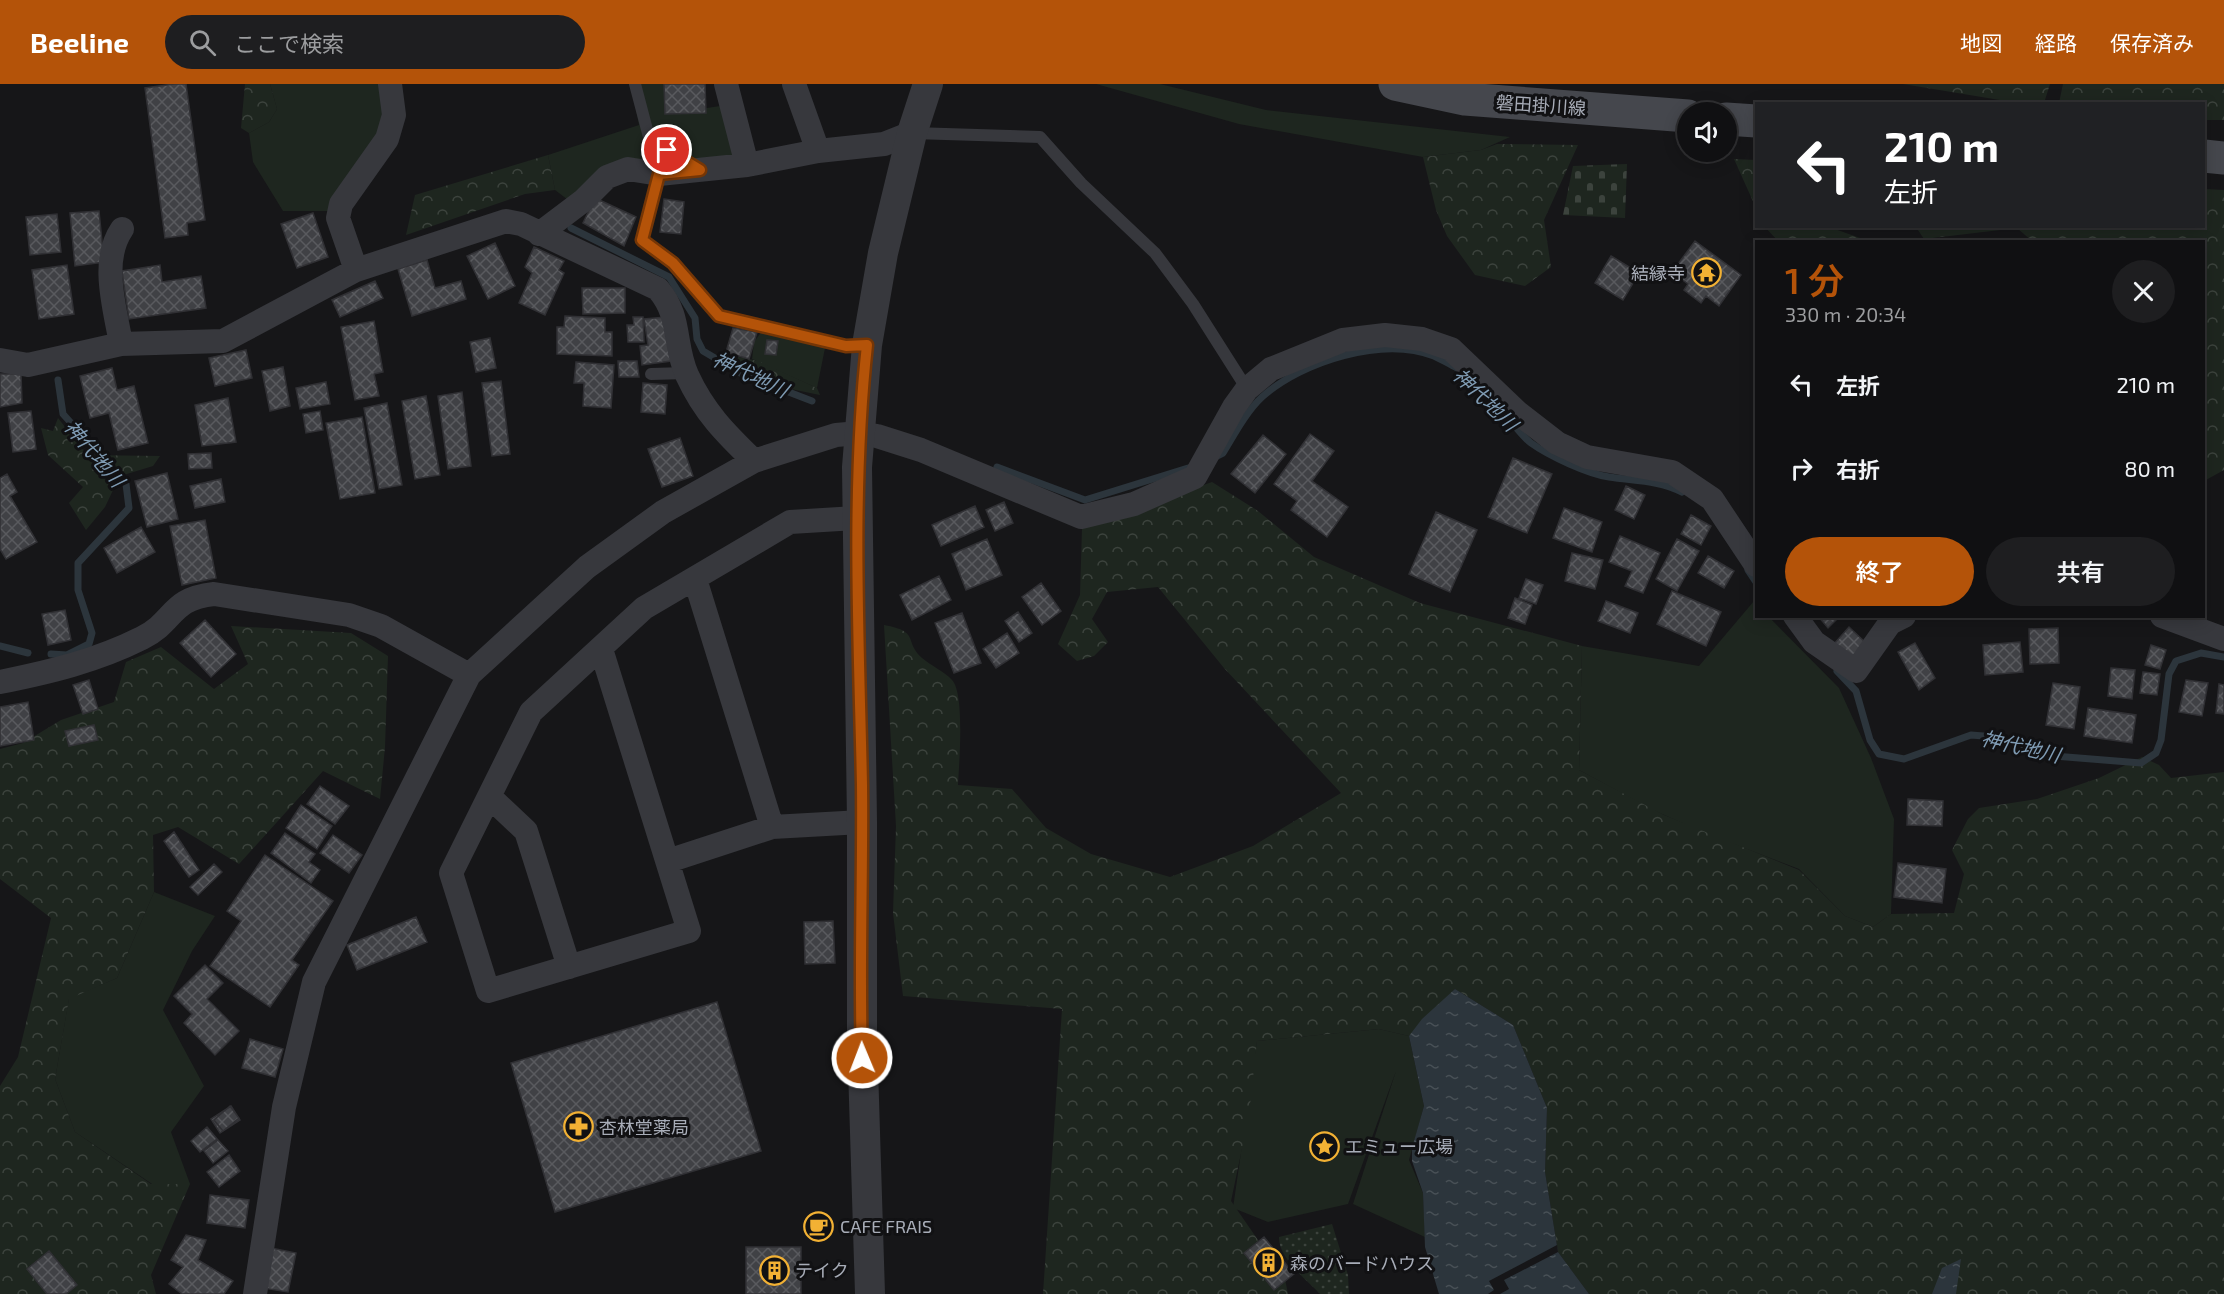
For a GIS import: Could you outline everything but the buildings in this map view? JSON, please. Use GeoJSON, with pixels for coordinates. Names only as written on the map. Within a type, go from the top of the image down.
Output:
{"type":"FeatureCollection","features":[{"type":"Feature","properties":{"kind":"main road","name":"磐田掛川線"},"geometry":{"type":"LineString","coordinates":[[1395,84],[1466,99],[1677,115]]}},
{"type":"Feature","properties":{"kind":"main road"},"geometry":{"type":"LineString","coordinates":[[1737,120],[1755,121]]}},
{"type":"Feature","properties":{"kind":"main road"},"geometry":{"type":"LineString","coordinates":[[2205,156],[2224,158]]}},
{"type":"Feature","properties":{"kind":"street"},"geometry":{"type":"LineString","coordinates":[[356,270],[338,218],[341,204],[387,139],[394,115],[390,84]]}},
{"type":"Feature","properties":{"kind":"street"},"geometry":{"type":"LineString","coordinates":[[726,84],[747,165]]}},
{"type":"Feature","properties":{"kind":"street"},"geometry":{"type":"LineString","coordinates":[[794,84],[818,151]]}},
{"type":"Feature","properties":{"kind":"street"},"geometry":{"type":"LineString","coordinates":[[870,1294],[862,1035],[862,822],[856,518],[860,433],[867,345],[883,253],[912,133],[928,84]]}},
{"type":"Feature","properties":{"kind":"street"},"geometry":{"type":"LineString","coordinates":[[539,234],[584,200],[607,177],[628,168],[659,174],[747,165],[818,151],[884,144],[912,133]]}},
{"type":"Feature","properties":{"kind":"street"},"geometry":{"type":"LineString","coordinates":[[0,360],[28,365],[121,344],[223,341],[356,270],[506,221],[521,224],[658,288],[675,316],[686,373],[711,419],[754,461]]}},
{"type":"Feature","properties":{"kind":"street"},"geometry":{"type":"LineString","coordinates":[[121,344],[110,280],[114,240],[122,229]]}},
{"type":"Feature","properties":{"kind":"street"},"geometry":{"type":"LineString","coordinates":[[255,1294],[284,1107],[314,982],[469,675],[587,567],[663,512],[754,461],[836,435],[860,433],[921,450],[1081,518],[1134,504],[1195,477],[1247,389],[1271,369],[1343,340],[1385,335],[1422,339],[1451,349],[1518,412],[1557,443],[1587,457],[1672,472],[1712,499],[1755,564]]}},
{"type":"Feature","properties":{"kind":"street"},"geometry":{"type":"LineString","coordinates":[[601,649],[688,932],[488,991],[451,873],[531,712],[644,608],[790,522],[856,518]]}},
{"type":"Feature","properties":{"kind":"street"},"geometry":{"type":"LineString","coordinates":[[695,579],[772,827]]}},
{"type":"Feature","properties":{"kind":"street"},"geometry":{"type":"LineString","coordinates":[[0,682],[93,661],[145,637],[166,620],[180,603],[194,596],[214,594],[349,615],[381,626],[469,675]]}},
{"type":"Feature","properties":{"kind":"street"},"geometry":{"type":"LineString","coordinates":[[1796,618],[1814,642],[1857,671],[1890,623],[1900,618]]}},
{"type":"Feature","properties":{"kind":"street"},"geometry":{"type":"LineString","coordinates":[[2168,618],[2224,639]]}},
{"type":"Feature","properties":{"kind":"street"},"geometry":{"type":"LineString","coordinates":[[490,797],[526,831],[569,967]]}},
{"type":"Feature","properties":{"kind":"street"},"geometry":{"type":"LineString","coordinates":[[668,861],[772,827],[862,822]]}},
{"type":"Feature","properties":{"kind":"lane"},"geometry":{"type":"LineString","coordinates":[[634,84],[650,141],[700,170]]}},
{"type":"Feature","properties":{"kind":"lane"},"geometry":{"type":"LineString","coordinates":[[912,133],[1040,137],[1081,183],[1155,253],[1193,304],[1247,389]]}},
{"type":"Feature","properties":{"kind":"lane"},"geometry":{"type":"LineString","coordinates":[[659,174],[642,240],[673,263],[719,316],[846,346],[867,345]]}},
{"type":"Feature","properties":{"kind":"lane"},"geometry":{"type":"LineString","coordinates":[[651,374],[686,373]]}},
{"type":"Feature","properties":{"kind":"green space"},"geometry":{"type":"Polygon","coordinates":[[[245,84],[270,84],[277,109],[269,122],[249,133],[241,128],[245,84]]]}},
{"type":"Feature","properties":{"kind":"green space"},"geometry":{"type":"Polygon","coordinates":[[[270,84],[386,84],[385,136],[339,211],[283,211],[253,162],[249,133],[269,122],[277,109],[270,84]]]}},
{"type":"Feature","properties":{"kind":"green space"},"geometry":{"type":"Polygon","coordinates":[[[631,84],[665,84],[667,114],[720,106],[747,165],[614,174],[576,206],[555,190],[548,155],[639,125],[631,84]]]}},
{"type":"Feature","properties":{"kind":"green space"},"geometry":{"type":"Polygon","coordinates":[[[1096,84],[1160,84],[1266,110],[1510,137],[1481,150],[1423,157],[1239,124],[1096,84]]]}},
{"type":"Feature","properties":{"kind":"green space"},"geometry":{"type":"Polygon","coordinates":[[[1903,84],[2050,84],[2044,102],[2012,102],[1903,84]]]}},
{"type":"Feature","properties":{"kind":"green space"},"geometry":{"type":"Polygon","coordinates":[[[2063,84],[2224,84],[2224,120],[2205,120],[2205,102],[2059,102],[2063,84]]]}},
{"type":"Feature","properties":{"kind":"green space"},"geometry":{"type":"Polygon","coordinates":[[[1497,144],[1578,145],[1544,220],[1551,267],[1525,286],[1475,275],[1447,236],[1436,210],[1423,157],[1481,150],[1497,144]]]}},
{"type":"Feature","properties":{"kind":"green space"},"geometry":{"type":"Polygon","coordinates":[[[548,155],[555,190],[525,194],[406,235],[415,195],[548,155]]]}},
{"type":"Feature","properties":{"kind":"green space"},"geometry":{"type":"Polygon","coordinates":[[[1737,159],[1755,160],[1755,206],[1735,162],[1737,159]]]}},
{"type":"Feature","properties":{"kind":"green space"},"geometry":{"type":"Polygon","coordinates":[[[1627,164],[1625,218],[1563,215],[1573,166],[1627,164]]]}},
{"type":"Feature","properties":{"kind":"green space"},"geometry":{"type":"Polygon","coordinates":[[[2205,189],[2224,190],[2224,470],[2205,480],[2205,240],[2031,240],[2017,228],[2205,228],[2205,189]]]}},
{"type":"Feature","properties":{"kind":"green space"},"geometry":{"type":"Polygon","coordinates":[[[1766,228],[1832,228],[1861,240],[1777,240],[1766,228]]]}},
{"type":"Feature","properties":{"kind":"green space"},"geometry":{"type":"Polygon","coordinates":[[[1917,228],[2017,228],[1924,239],[1917,228]]]}},
{"type":"Feature","properties":{"kind":"green space"},"geometry":{"type":"Polygon","coordinates":[[[762,331],[815,340],[825,348],[817,388],[752,359],[754,342],[762,331]]]}},
{"type":"Feature","properties":{"kind":"green space"},"geometry":{"type":"Polygon","coordinates":[[[729,355],[758,361],[817,388],[820,395],[786,388],[730,361],[729,355]]]}},
{"type":"Feature","properties":{"kind":"green space"},"geometry":{"type":"Polygon","coordinates":[[[58,418],[87,455],[160,456],[153,466],[107,480],[114,488],[105,507],[86,530],[69,503],[83,487],[48,455],[41,428],[53,431],[58,418]]]}},
{"type":"Feature","properties":{"kind":"green space"},"geometry":{"type":"Polygon","coordinates":[[[1212,482],[1258,511],[1314,557],[1420,603],[1582,646],[1579,770],[1664,815],[1799,870],[1845,916],[1873,927],[1891,914],[1954,913],[1964,874],[1952,850],[1968,819],[1979,808],[2037,799],[2099,778],[2142,757],[2159,765],[2171,778],[2224,772],[2224,1294],[1589,1294],[1558,1252],[1545,1172],[1547,1108],[1513,1025],[1455,989],[1409,1036],[1379,1029],[1257,1041],[1249,1115],[1231,1201],[1285,1279],[1288,1294],[1043,1294],[1062,1009],[903,996],[893,913],[896,826],[884,625],[907,634],[916,652],[949,677],[956,688],[960,714],[958,785],[1012,789],[1046,828],[1091,854],[1170,877],[1253,846],[1341,793],[1224,668],[1158,587],[1107,592],[1092,619],[1108,642],[1094,656],[1077,661],[1058,644],[1080,595],[1082,529],[1212,482]]]}},
{"type":"Feature","properties":{"kind":"green space"},"geometry":{"type":"Polygon","coordinates":[[[1754,601],[1755,618],[1770,618],[1839,688],[1871,758],[1894,819],[1891,914],[1873,927],[1845,916],[1799,869],[1705,833],[1653,810],[1579,770],[1582,646],[1699,666],[1754,601]]]}},
{"type":"Feature","properties":{"kind":"green space"},"geometry":{"type":"Polygon","coordinates":[[[231,626],[351,633],[388,656],[385,747],[380,799],[323,771],[239,864],[178,827],[153,835],[154,892],[117,978],[69,999],[55,1079],[75,1132],[151,1184],[190,1184],[151,1275],[156,1294],[0,1294],[0,1086],[18,1057],[51,918],[0,879],[0,749],[23,743],[61,720],[114,702],[126,662],[161,647],[214,689],[248,664],[231,626]]]}},
{"type":"Feature","properties":{"kind":"green space"},"geometry":{"type":"Polygon","coordinates":[[[154,892],[215,916],[192,951],[163,1010],[204,1086],[171,1132],[190,1184],[152,1184],[75,1132],[55,1079],[69,998],[117,978],[154,892]]]}},
{"type":"Feature","properties":{"kind":"green space"},"geometry":{"type":"Polygon","coordinates":[[[1379,1029],[1409,1036],[1424,1106],[1409,1160],[1423,1193],[1425,1237],[1353,1204],[1396,1071],[1348,1204],[1268,1222],[1233,1208],[1257,1041],[1379,1029]]]}},
{"type":"Feature","properties":{"kind":"green space"},"geometry":{"type":"Polygon","coordinates":[[[1332,1224],[1348,1275],[1349,1294],[1320,1294],[1294,1268],[1280,1245],[1279,1237],[1332,1224]]]}},
{"type":"Feature","properties":{"kind":"water"},"geometry":{"type":"Polygon","coordinates":[[[1455,989],[1513,1025],[1547,1108],[1545,1172],[1558,1252],[1589,1294],[1439,1294],[1425,1247],[1423,1193],[1412,1161],[1412,1148],[1424,1106],[1409,1036],[1422,1019],[1455,989]]]}},
{"type":"Feature","properties":{"kind":"water"},"geometry":{"type":"Polygon","coordinates":[[[1961,1259],[1956,1294],[1932,1294],[1942,1268],[1961,1259]]]}},
{"type":"Feature","properties":{"kind":"pier"},"geometry":{"type":"Polygon","coordinates":[[[1557,1245],[1558,1252],[1504,1280],[1509,1289],[1500,1294],[1488,1294],[1494,1290],[1489,1281],[1557,1245]]]}},
{"type":"Feature","properties":{"kind":"waterway","name":"神代地川"},"geometry":{"type":"LineString","coordinates":[[571,228],[669,277],[695,318],[697,339],[703,351],[742,374],[812,401]]}},
{"type":"Feature","properties":{"kind":"waterway","name":"神代地川"},"geometry":{"type":"LineString","coordinates":[[1215,457],[1223,453],[1262,397],[1279,384],[1321,363],[1344,355],[1391,349],[1434,356],[1459,369]]}},
{"type":"Feature","properties":{"kind":"waterway","name":"神代地川"},"geometry":{"type":"LineString","coordinates":[[51,654],[67,655],[89,644],[92,633],[78,590],[78,563],[129,508],[126,484],[63,414],[58,380]]}},
{"type":"Feature","properties":{"kind":"waterway","name":"神代地川"},"geometry":{"type":"LineString","coordinates":[[1509,419],[1531,443],[1569,464],[1600,475],[1655,483],[1682,492]]}},
{"type":"Feature","properties":{"kind":"waterway","name":"神代地川"},"geometry":{"type":"LineString","coordinates":[[997,467],[1085,500],[1188,468]]}},
{"type":"Feature","properties":{"kind":"waterway","name":"神代地川"},"geometry":{"type":"LineString","coordinates":[[1748,570],[1755,580]]}},
{"type":"Feature","properties":{"kind":"waterway","name":"神代地川"},"geometry":{"type":"LineString","coordinates":[[0,646],[28,653]]}},
{"type":"Feature","properties":{"kind":"waterway","name":"神代地川"},"geometry":{"type":"LineString","coordinates":[[1837,671],[1856,691],[1870,740],[1879,754],[1904,759],[1971,735],[1996,737],[2054,756],[2141,763],[2156,753],[2161,740],[2169,674],[2176,661],[2201,653],[2224,657]]}},
{"type":"Feature","properties":{"kind":"place","name":"結縁寺"},"geometry":{"type":"Point","coordinates":[1706,273]}},
{"type":"Feature","properties":{"kind":"place","name":"杏林堂薬局"},"geometry":{"type":"Point","coordinates":[578,1127]}},
{"type":"Feature","properties":{"kind":"place","name":"エミュー広場"},"geometry":{"type":"Point","coordinates":[1324,1146]}},
{"type":"Feature","properties":{"kind":"place","name":"CAFE FRAIS"},"geometry":{"type":"Point","coordinates":[819,1226]}},
{"type":"Feature","properties":{"kind":"place","name":"森のバードハウス"},"geometry":{"type":"Point","coordinates":[1269,1263]}},
{"type":"Feature","properties":{"kind":"place","name":"テイク"},"geometry":{"type":"Point","coordinates":[774,1270]}},
{"type":"Feature","properties":{"kind":"route"},"geometry":{"type":"LineString","coordinates":[[667,150],[700,170],[659,174],[642,240],[673,263],[719,316],[846,346],[867,345],[857,467],[856,518],[862,822],[862,1058]]}}]}
